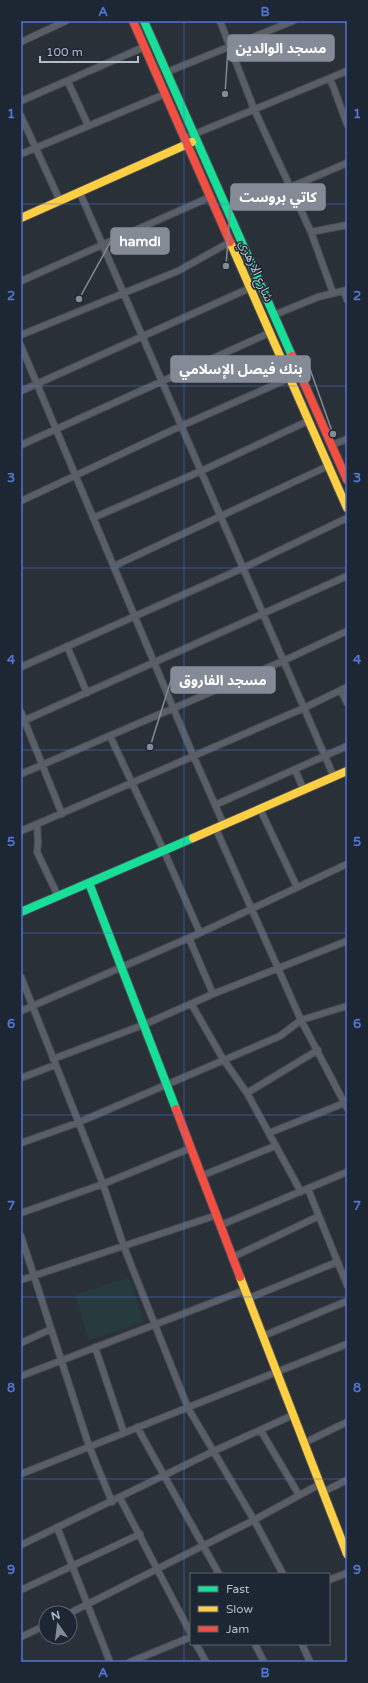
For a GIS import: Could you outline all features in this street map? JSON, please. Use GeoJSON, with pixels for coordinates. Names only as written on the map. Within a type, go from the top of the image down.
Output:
{"type":"FeatureCollection","features":[{"type":"Feature","properties":{"kind":"street"},"geometry":{"type":"LineString","coordinates":[[22,39],[66,21]]}},
{"type":"Feature","properties":{"kind":"street","name":"شارع الازهري"},"geometry":{"type":"LineString","coordinates":[[133,21],[347,508]]}},
{"type":"Feature","properties":{"kind":"street","name":"شارع الازهري"},"geometry":{"type":"LineString","coordinates":[[144,21],[347,480]]}},
{"type":"Feature","properties":{"kind":"street"},"geometry":{"type":"LineString","coordinates":[[220,21],[254,109],[311,232],[332,293]]}},
{"type":"Feature","properties":{"kind":"street"},"geometry":{"type":"LineString","coordinates":[[167,72],[293,21]]}},
{"type":"Feature","properties":{"kind":"street"},"geometry":{"type":"LineString","coordinates":[[21,102],[144,47]]}},
{"type":"Feature","properties":{"kind":"street"},"geometry":{"type":"LineString","coordinates":[[21,218],[80,192],[254,109],[347,71]]}},
{"type":"Feature","properties":{"kind":"street"},"geometry":{"type":"LineString","coordinates":[[330,78],[347,124]]}},
{"type":"Feature","properties":{"kind":"street"},"geometry":{"type":"LineString","coordinates":[[68,82],[88,125]]}},
{"type":"Feature","properties":{"kind":"street"},"geometry":{"type":"LineString","coordinates":[[21,154],[166,94]]}},
{"type":"Feature","properties":{"kind":"street"},"geometry":{"type":"LineString","coordinates":[[21,116],[60,201]]}},
{"type":"Feature","properties":{"kind":"street"},"geometry":{"type":"LineString","coordinates":[[291,187],[347,163]]}},
{"type":"Feature","properties":{"kind":"street"},"geometry":{"type":"LineString","coordinates":[[80,192],[334,777]]}},
{"type":"Feature","properties":{"kind":"street"},"geometry":{"type":"LineString","coordinates":[[21,281],[210,197]]}},
{"type":"Feature","properties":{"kind":"street"},"geometry":{"type":"LineString","coordinates":[[311,232],[347,225]]}},
{"type":"Feature","properties":{"kind":"street"},"geometry":{"type":"LineString","coordinates":[[21,336],[123,292],[178,271],[230,242]]}},
{"type":"Feature","properties":{"kind":"street"},"geometry":{"type":"LineString","coordinates":[[21,390],[250,288]]}},
{"type":"Feature","properties":{"kind":"street"},"geometry":{"type":"LineString","coordinates":[[274,315],[332,293],[345,290],[347,300]]}},
{"type":"Feature","properties":{"kind":"street"},"geometry":{"type":"LineString","coordinates":[[21,445],[269,333]]}},
{"type":"Feature","properties":{"kind":"street"},"geometry":{"type":"LineString","coordinates":[[21,346],[175,708],[193,755],[224,825]]}},
{"type":"Feature","properties":{"kind":"street"},"geometry":{"type":"LineString","coordinates":[[21,501],[181,426],[290,378]]}},
{"type":"Feature","properties":{"kind":"street"},"geometry":{"type":"LineString","coordinates":[[93,518],[201,471],[308,421]]}},
{"type":"Feature","properties":{"kind":"street"},"geometry":{"type":"LineString","coordinates":[[332,445],[347,439]]}},
{"type":"Feature","properties":{"kind":"street"},"geometry":{"type":"LineString","coordinates":[[114,566],[221,518],[328,466]]}},
{"type":"Feature","properties":{"kind":"street"},"geometry":{"type":"LineString","coordinates":[[21,667],[243,568],[347,518]]}},
{"type":"Feature","properties":{"kind":"street"},"geometry":{"type":"LineString","coordinates":[[23,721],[347,576]]}},
{"type":"Feature","properties":{"kind":"street"},"geometry":{"type":"LineString","coordinates":[[21,774],[283,661],[347,631]]}},
{"type":"Feature","properties":{"kind":"street"},"geometry":{"type":"LineString","coordinates":[[67,646],[86,693]]}},
{"type":"Feature","properties":{"kind":"street"},"geometry":{"type":"LineString","coordinates":[[21,831],[304,708],[344,688],[347,703]]}},
{"type":"Feature","properties":{"kind":"street"},"geometry":{"type":"LineString","coordinates":[[21,712],[23,721],[43,765],[62,814]]}},
{"type":"Feature","properties":{"kind":"street"},"geometry":{"type":"LineString","coordinates":[[110,736],[130,783],[164,850],[200,933]]}},
{"type":"Feature","properties":{"kind":"street"},"geometry":{"type":"LineString","coordinates":[[215,805],[347,746]]}},
{"type":"Feature","properties":{"kind":"street"},"geometry":{"type":"LineString","coordinates":[[295,769],[304,791]]}},
{"type":"Feature","properties":{"kind":"street"},"geometry":{"type":"LineString","coordinates":[[21,912],[304,791],[347,771]]}},
{"type":"Feature","properties":{"kind":"street"},"geometry":{"type":"LineString","coordinates":[[260,809],[297,887]]}},
{"type":"Feature","properties":{"kind":"street"},"geometry":{"type":"LineString","coordinates":[[36,824],[38,842],[37,852],[58,896]]}},
{"type":"Feature","properties":{"kind":"street"},"geometry":{"type":"LineString","coordinates":[[216,828],[301,1020],[346,1104],[268,1134]]}},
{"type":"Feature","properties":{"kind":"street"},"geometry":{"type":"LineString","coordinates":[[21,1011],[189,938],[347,864]]}},
{"type":"Feature","properties":{"kind":"street"},"geometry":{"type":"LineString","coordinates":[[89,883],[293,1415],[345,1543],[347,1554]]}},
{"type":"Feature","properties":{"kind":"street"},"geometry":{"type":"LineString","coordinates":[[189,938],[213,994]]}},
{"type":"Feature","properties":{"kind":"street"},"geometry":{"type":"LineString","coordinates":[[21,1078],[54,1062],[192,1005],[213,994],[278,970],[347,941]]}},
{"type":"Feature","properties":{"kind":"street"},"geometry":{"type":"LineString","coordinates":[[21,977],[77,1123],[103,1184],[124,1247],[188,1408],[254,1520],[282,1573]]}},
{"type":"Feature","properties":{"kind":"street"},"geometry":{"type":"LineString","coordinates":[[192,1005],[223,1059],[246,1093],[301,1192]]}},
{"type":"Feature","properties":{"kind":"street"},"geometry":{"type":"LineString","coordinates":[[21,1143],[77,1123],[223,1059],[280,1036],[301,1020],[347,1006]]}},
{"type":"Feature","properties":{"kind":"street"},"geometry":{"type":"LineString","coordinates":[[246,1093],[318,1050]]}},
{"type":"Feature","properties":{"kind":"street"},"geometry":{"type":"LineString","coordinates":[[202,1176],[275,1146]]}},
{"type":"Feature","properties":{"kind":"street"},"geometry":{"type":"LineString","coordinates":[[21,1213],[103,1184],[191,1148]]}},
{"type":"Feature","properties":{"kind":"street"},"geometry":{"type":"LineString","coordinates":[[220,1226],[347,1172]]}},
{"type":"Feature","properties":{"kind":"street"},"geometry":{"type":"LineString","coordinates":[[308,1189],[347,1285]]}},
{"type":"Feature","properties":{"kind":"street"},"geometry":{"type":"LineString","coordinates":[[21,1280],[217,1215]]}},
{"type":"Feature","properties":{"kind":"street"},"geometry":{"type":"LineString","coordinates":[[233,1257],[319,1216]]}},
{"type":"Feature","properties":{"kind":"street"},"geometry":{"type":"LineString","coordinates":[[21,1236],[89,1446],[112,1502]]}},
{"type":"Feature","properties":{"kind":"street"},"geometry":{"type":"LineString","coordinates":[[248,1298],[337,1262]]}},
{"type":"Feature","properties":{"kind":"street"},"geometry":{"type":"LineString","coordinates":[[21,1376],[245,1290]]}},
{"type":"Feature","properties":{"kind":"street"},"geometry":{"type":"LineString","coordinates":[[263,1336],[347,1301]]}},
{"type":"Feature","properties":{"kind":"street"},"geometry":{"type":"LineString","coordinates":[[21,1342],[52,1329]]}},
{"type":"Feature","properties":{"kind":"street"},"geometry":{"type":"LineString","coordinates":[[21,1474],[347,1344]]}},
{"type":"Feature","properties":{"kind":"street"},"geometry":{"type":"LineString","coordinates":[[95,1347],[124,1432]]}},
{"type":"Feature","properties":{"kind":"street"},"geometry":{"type":"LineString","coordinates":[[21,1545],[214,1451],[261,1431],[293,1415]]}},
{"type":"Feature","properties":{"kind":"street"},"geometry":{"type":"LineString","coordinates":[[304,1443],[347,1422]]}},
{"type":"Feature","properties":{"kind":"street"},"geometry":{"type":"LineString","coordinates":[[138,1427],[218,1573]]}},
{"type":"Feature","properties":{"kind":"street"},"geometry":{"type":"LineString","coordinates":[[261,1431],[299,1495]]}},
{"type":"Feature","properties":{"kind":"street"},"geometry":{"type":"LineString","coordinates":[[323,1492],[347,1480]]}},
{"type":"Feature","properties":{"kind":"street"},"geometry":{"type":"LineString","coordinates":[[78,1609],[254,1520],[320,1484]]}},
{"type":"Feature","properties":{"kind":"street"},"geometry":{"type":"LineString","coordinates":[[120,1498],[190,1632]]}},
{"type":"Feature","properties":{"kind":"street"},"geometry":{"type":"LineString","coordinates":[[57,1527],[110,1662]]}},
{"type":"Feature","properties":{"kind":"street"},"geometry":{"type":"LineString","coordinates":[[21,1590],[140,1534]]}},
{"type":"Feature","properties":{"kind":"street"},"geometry":{"type":"LineString","coordinates":[[330,1580],[347,1573]]}},
{"type":"Feature","properties":{"kind":"street"},"geometry":{"type":"LineString","coordinates":[[21,1637],[38,1629]]}},
{"type":"Feature","properties":{"kind":"street"},"geometry":{"type":"LineString","coordinates":[[130,1662],[147,1659],[190,1638]]}},
{"type":"Feature","properties":{"kind":"street"},"geometry":{"type":"LineString","coordinates":[[197,1645],[206,1662]]}},
{"type":"Feature","properties":{"kind":"street"},"geometry":{"type":"LineString","coordinates":[[256,1645],[264,1662]]}},
{"type":"Feature","properties":{"kind":"street"},"geometry":{"type":"LineString","coordinates":[[302,1645],[310,1662]]}},
{"type":"Feature","properties":{"kind":"green space"},"geometry":{"type":"Polygon","coordinates":[[[129,1277],[144,1322],[89,1340],[75,1295],[129,1277]]]}},
{"type":"Feature","properties":{"kind":"traffic: fast"},"geometry":{"type":"LineString","coordinates":[[144,21],[292,356]]}},
{"type":"Feature","properties":{"kind":"traffic: fast"},"geometry":{"type":"LineString","coordinates":[[21,912],[193,838]]}},
{"type":"Feature","properties":{"kind":"traffic: fast"},"geometry":{"type":"LineString","coordinates":[[89,883],[176,1109]]}},
{"type":"Feature","properties":{"kind":"traffic: slow"},"geometry":{"type":"LineString","coordinates":[[21,218],[192,142]]}},
{"type":"Feature","properties":{"kind":"traffic: slow"},"geometry":{"type":"LineString","coordinates":[[230,242],[347,508]]}},
{"type":"Feature","properties":{"kind":"traffic: slow"},"geometry":{"type":"LineString","coordinates":[[193,838],[347,771]]}},
{"type":"Feature","properties":{"kind":"traffic: slow"},"geometry":{"type":"LineString","coordinates":[[240,1277],[347,1554]]}},
{"type":"Feature","properties":{"kind":"traffic: jam"},"geometry":{"type":"LineString","coordinates":[[133,21],[230,242]]}},
{"type":"Feature","properties":{"kind":"traffic: jam"},"geometry":{"type":"LineString","coordinates":[[292,356],[347,480]]}},
{"type":"Feature","properties":{"kind":"traffic: jam"},"geometry":{"type":"LineString","coordinates":[[176,1109],[240,1277]]}},
{"type":"Feature","properties":{"kind":"place","name":"مسجد الوالدين"},"geometry":{"type":"Point","coordinates":[225,94]}},
{"type":"Feature","properties":{"kind":"place","name":"كاتي بروست"},"geometry":{"type":"Point","coordinates":[226,266]}},
{"type":"Feature","properties":{"kind":"place","name":"hamdi"},"geometry":{"type":"Point","coordinates":[79,299]}},
{"type":"Feature","properties":{"kind":"place","name":"بنك فيصل الإسلامي"},"geometry":{"type":"Point","coordinates":[333,434]}},
{"type":"Feature","properties":{"kind":"place","name":"مسجد الفاروق"},"geometry":{"type":"Point","coordinates":[150,747]}}]}
